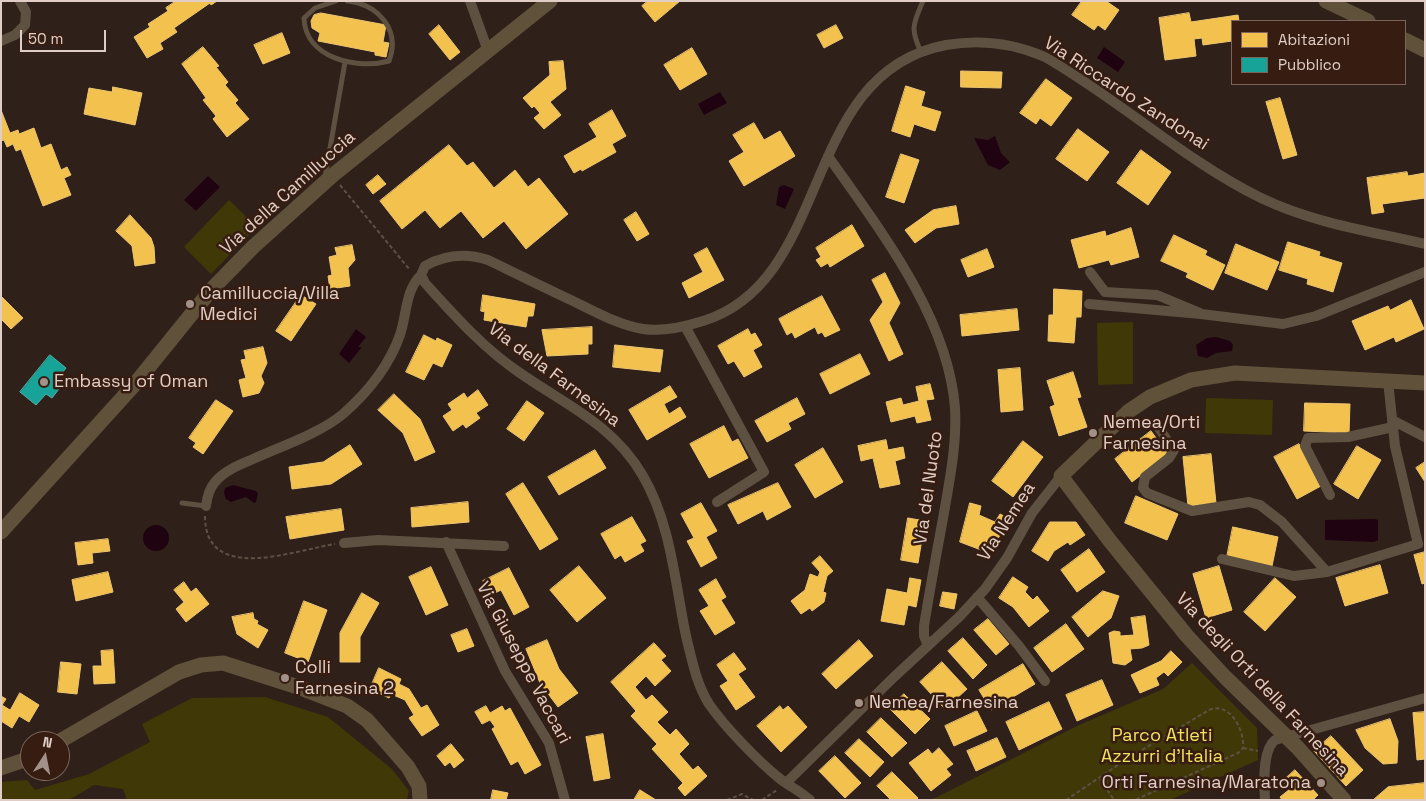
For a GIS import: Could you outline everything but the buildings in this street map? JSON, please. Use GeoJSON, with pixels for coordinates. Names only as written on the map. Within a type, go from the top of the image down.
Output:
{"type":"FeatureCollection","features":[{"type":"Feature","properties":{"kind":"street"},"geometry":{"type":"LineString","coordinates":[[1,41],[15,34],[25,25],[26,12],[20,1]]}},
{"type":"Feature","properties":{"kind":"street"},"geometry":{"type":"LineString","coordinates":[[470,1],[488,51]]}},
{"type":"Feature","properties":{"kind":"street","name":"Via della Camilluccia"},"geometry":{"type":"LineString","coordinates":[[1,532],[135,384],[228,271],[272,228],[329,179],[550,1]]}},
{"type":"Feature","properties":{"kind":"street"},"geometry":{"type":"LineString","coordinates":[[1326,1],[1366,20]]}},
{"type":"Feature","properties":{"kind":"street"},"geometry":{"type":"LineString","coordinates":[[1406,40],[1425,50]]}},
{"type":"Feature","properties":{"kind":"street","name":"Via Riccardo Zandonai"},"geometry":{"type":"LineString","coordinates":[[422,275],[423,268],[435,261],[450,256],[471,255],[488,260],[620,323],[656,330],[685,326],[731,309],[762,284],[783,254],[848,116],[870,87],[891,69],[921,52],[955,44],[983,42],[1004,44],[1032,51],[1051,60],[1223,176],[1261,198],[1332,224],[1425,244]]}},
{"type":"Feature","properties":{"kind":"street","name":"Via del Nuoto"},"geometry":{"type":"LineString","coordinates":[[828,156],[924,303],[939,338],[950,377],[954,406],[954,449],[924,626],[924,636],[928,646]]}},
{"type":"Feature","properties":{"kind":"street"},"geometry":{"type":"LineString","coordinates":[[1090,272],[1106,292],[1157,294],[1201,314]]}},
{"type":"Feature","properties":{"kind":"street"},"geometry":{"type":"LineString","coordinates":[[1089,304],[1201,314],[1271,324],[1295,323],[1425,272]]}},
{"type":"Feature","properties":{"kind":"street"},"geometry":{"type":"LineString","coordinates":[[206,506],[211,488],[222,476],[238,466],[342,415],[371,386],[382,371],[400,336],[412,287],[422,275]]}},
{"type":"Feature","properties":{"kind":"street","name":"Via della Farnesina"},"geometry":{"type":"LineString","coordinates":[[422,275],[425,283],[480,342],[521,374],[584,412],[604,429],[631,459],[643,476],[660,516],[699,683],[709,704],[753,753],[786,783],[810,800]]}},
{"type":"Feature","properties":{"kind":"street"},"geometry":{"type":"LineString","coordinates":[[685,326],[764,472],[717,502]]}},
{"type":"Feature","properties":{"kind":"street","name":"Via Nemea"},"geometry":{"type":"LineString","coordinates":[[786,783],[977,597],[1007,558],[1037,506],[1061,476],[1129,411],[1150,397],[1191,380],[1235,373],[1425,383]]}},
{"type":"Feature","properties":{"kind":"street"},"geometry":{"type":"LineString","coordinates":[[1222,559],[1294,576],[1327,572],[1422,543],[1395,446],[1388,381]]}},
{"type":"Feature","properties":{"kind":"street"},"geometry":{"type":"LineString","coordinates":[[1156,424],[1174,450],[1169,458],[1145,477],[1143,488],[1147,493],[1192,511],[1249,502],[1260,505],[1282,522],[1327,572]]}},
{"type":"Feature","properties":{"kind":"street"},"geometry":{"type":"LineString","coordinates":[[1330,495],[1305,446],[1308,438],[1348,437],[1392,424],[1425,437]]}},
{"type":"Feature","properties":{"kind":"street","name":"Via degli Orti della Farnesina"},"geometry":{"type":"LineString","coordinates":[[1061,476],[1110,541],[1187,636],[1344,800]]}},
{"type":"Feature","properties":{"kind":"street"},"geometry":{"type":"LineString","coordinates":[[344,543],[378,540],[504,546]]}},
{"type":"Feature","properties":{"kind":"street","name":"Via Giuseppe Vaccari"},"geometry":{"type":"LineString","coordinates":[[446,542],[467,592],[505,672],[549,743],[565,800]]}},
{"type":"Feature","properties":{"kind":"street"},"geometry":{"type":"LineString","coordinates":[[977,597],[1020,646],[1045,681]]}},
{"type":"Feature","properties":{"kind":"street"},"geometry":{"type":"LineString","coordinates":[[70,735],[179,672],[201,665],[223,663],[298,686],[347,706],[367,720],[408,767],[419,786],[420,800]]}},
{"type":"Feature","properties":{"kind":"street"},"geometry":{"type":"LineString","coordinates":[[1265,800],[1268,754],[1272,742],[1425,698]]}},
{"type":"Feature","properties":{"kind":"street"},"geometry":{"type":"LineString","coordinates":[[1,768],[20,761]]}},
{"type":"Feature","properties":{"kind":"lane"},"geometry":{"type":"LineString","coordinates":[[336,1],[309,12],[304,18],[304,24],[316,48],[346,62],[381,63],[389,60],[393,51],[390,28],[385,19],[363,4],[347,1]]}},
{"type":"Feature","properties":{"kind":"lane"},"geometry":{"type":"LineString","coordinates":[[921,52],[913,28],[924,1]]}},
{"type":"Feature","properties":{"kind":"lane"},"geometry":{"type":"LineString","coordinates":[[329,179],[346,62]]}},
{"type":"Feature","properties":{"kind":"lane"},"geometry":{"type":"LineString","coordinates":[[182,503],[206,506]]}},
{"type":"Feature","properties":{"kind":"path"},"geometry":{"type":"LineString","coordinates":[[329,179],[407,268],[422,275]]}},
{"type":"Feature","properties":{"kind":"path"},"geometry":{"type":"LineString","coordinates":[[206,506],[205,524],[208,535],[214,545],[233,558],[243,560],[344,543]]}},
{"type":"Feature","properties":{"kind":"path"},"geometry":{"type":"LineString","coordinates":[[1066,800],[1100,779],[1127,759],[1212,709],[1225,710],[1231,715],[1243,737],[1243,748]]}},
{"type":"Feature","properties":{"kind":"path"},"geometry":{"type":"LineString","coordinates":[[1243,748],[1268,754]]}},
{"type":"Feature","properties":{"kind":"path"},"geometry":{"type":"LineString","coordinates":[[1135,800],[1229,759],[1243,748]]}},
{"type":"Feature","properties":{"kind":"path"},"geometry":{"type":"LineString","coordinates":[[1100,779],[1116,800]]}},
{"type":"Feature","properties":{"kind":"path"},"geometry":{"type":"LineString","coordinates":[[762,800],[786,783]]}},
{"type":"Feature","properties":{"kind":"path"},"geometry":{"type":"LineString","coordinates":[[727,800],[742,794],[753,800]]}},
{"type":"Feature","properties":{"kind":"green space"},"geometry":{"type":"Polygon","coordinates":[[[229,200],[257,227],[211,274],[184,247],[229,200]]]}},
{"type":"Feature","properties":{"kind":"green space"},"geometry":{"type":"Polygon","coordinates":[[[1133,322],[1133,384],[1098,385],[1097,323],[1133,322]]]}},
{"type":"Feature","properties":{"kind":"green space"},"geometry":{"type":"Polygon","coordinates":[[[1206,398],[1273,400],[1272,435],[1205,433],[1206,398]]]}},
{"type":"Feature","properties":{"kind":"green space","name":"Parco Atleti Azzurri d'Italia"},"geometry":{"type":"Polygon","coordinates":[[[1192,663],[1257,728],[1258,760],[1170,800],[931,800],[1077,726],[1163,689],[1192,663]]]}},
{"type":"Feature","properties":{"kind":"green space"},"geometry":{"type":"Polygon","coordinates":[[[265,697],[328,717],[392,769],[409,791],[407,800],[127,800],[123,789],[94,785],[69,800],[1,800],[1,782],[28,781],[35,790],[70,781],[89,774],[150,742],[142,724],[192,698],[265,697]]]}},
{"type":"Feature","properties":{"kind":"shaded area"},"geometry":{"type":"Polygon","coordinates":[[[1104,47],[1125,62],[1118,72],[1097,58],[1104,47]]]}},
{"type":"Feature","properties":{"kind":"shaded area"},"geometry":{"type":"Polygon","coordinates":[[[720,92],[727,103],[704,115],[698,104],[720,92]]]}},
{"type":"Feature","properties":{"kind":"shaded area"},"geometry":{"type":"Polygon","coordinates":[[[995,136],[1001,153],[1010,162],[1000,170],[988,165],[974,138],[988,140],[995,136]]]}},
{"type":"Feature","properties":{"kind":"shaded area"},"geometry":{"type":"Polygon","coordinates":[[[208,176],[220,187],[196,211],[184,200],[208,176]]]}},
{"type":"Feature","properties":{"kind":"shaded area"},"geometry":{"type":"Polygon","coordinates":[[[784,185],[794,189],[785,209],[776,205],[779,187],[784,185]]]}},
{"type":"Feature","properties":{"kind":"shaded area"},"geometry":{"type":"Polygon","coordinates":[[[356,329],[366,337],[358,347],[362,347],[349,363],[339,354],[356,329]]]}},
{"type":"Feature","properties":{"kind":"shaded area"},"geometry":{"type":"Polygon","coordinates":[[[1216,337],[1230,341],[1233,345],[1232,351],[1216,353],[1207,358],[1198,356],[1196,345],[1207,338],[1216,337]]]}},
{"type":"Feature","properties":{"kind":"shaded area"},"geometry":{"type":"Polygon","coordinates":[[[233,485],[256,491],[258,494],[256,502],[254,503],[246,497],[231,502],[226,499],[225,488],[233,485]]]}},
{"type":"Feature","properties":{"kind":"shaded area"},"geometry":{"type":"Polygon","coordinates":[[[1325,520],[1378,520],[1378,540],[1374,542],[1325,540],[1325,520]]]}},
{"type":"Feature","properties":{"kind":"shaded area"},"geometry":{"type":"Polygon","coordinates":[[[156,525],[165,529],[169,538],[165,547],[156,551],[147,547],[143,538],[147,529],[156,525]]]}},
{"type":"Feature","properties":{"kind":"place","name":"Camilluccia/Villa Medici"},"geometry":{"type":"Point","coordinates":[190,304]}},
{"type":"Feature","properties":{"kind":"place","name":"Embassy of Oman"},"geometry":{"type":"Point","coordinates":[44,382]}},
{"type":"Feature","properties":{"kind":"place","name":"Nemea/Orti Farnesina"},"geometry":{"type":"Point","coordinates":[1093,433]}},
{"type":"Feature","properties":{"kind":"place","name":"Colli Farnesina 2"},"geometry":{"type":"Point","coordinates":[285,678]}},
{"type":"Feature","properties":{"kind":"place","name":"Nemea/Farnesina"},"geometry":{"type":"Point","coordinates":[859,703]}},
{"type":"Feature","properties":{"kind":"place","name":"Orti Farnesina/Maratona"},"geometry":{"type":"Point","coordinates":[1321,783]}}]}
